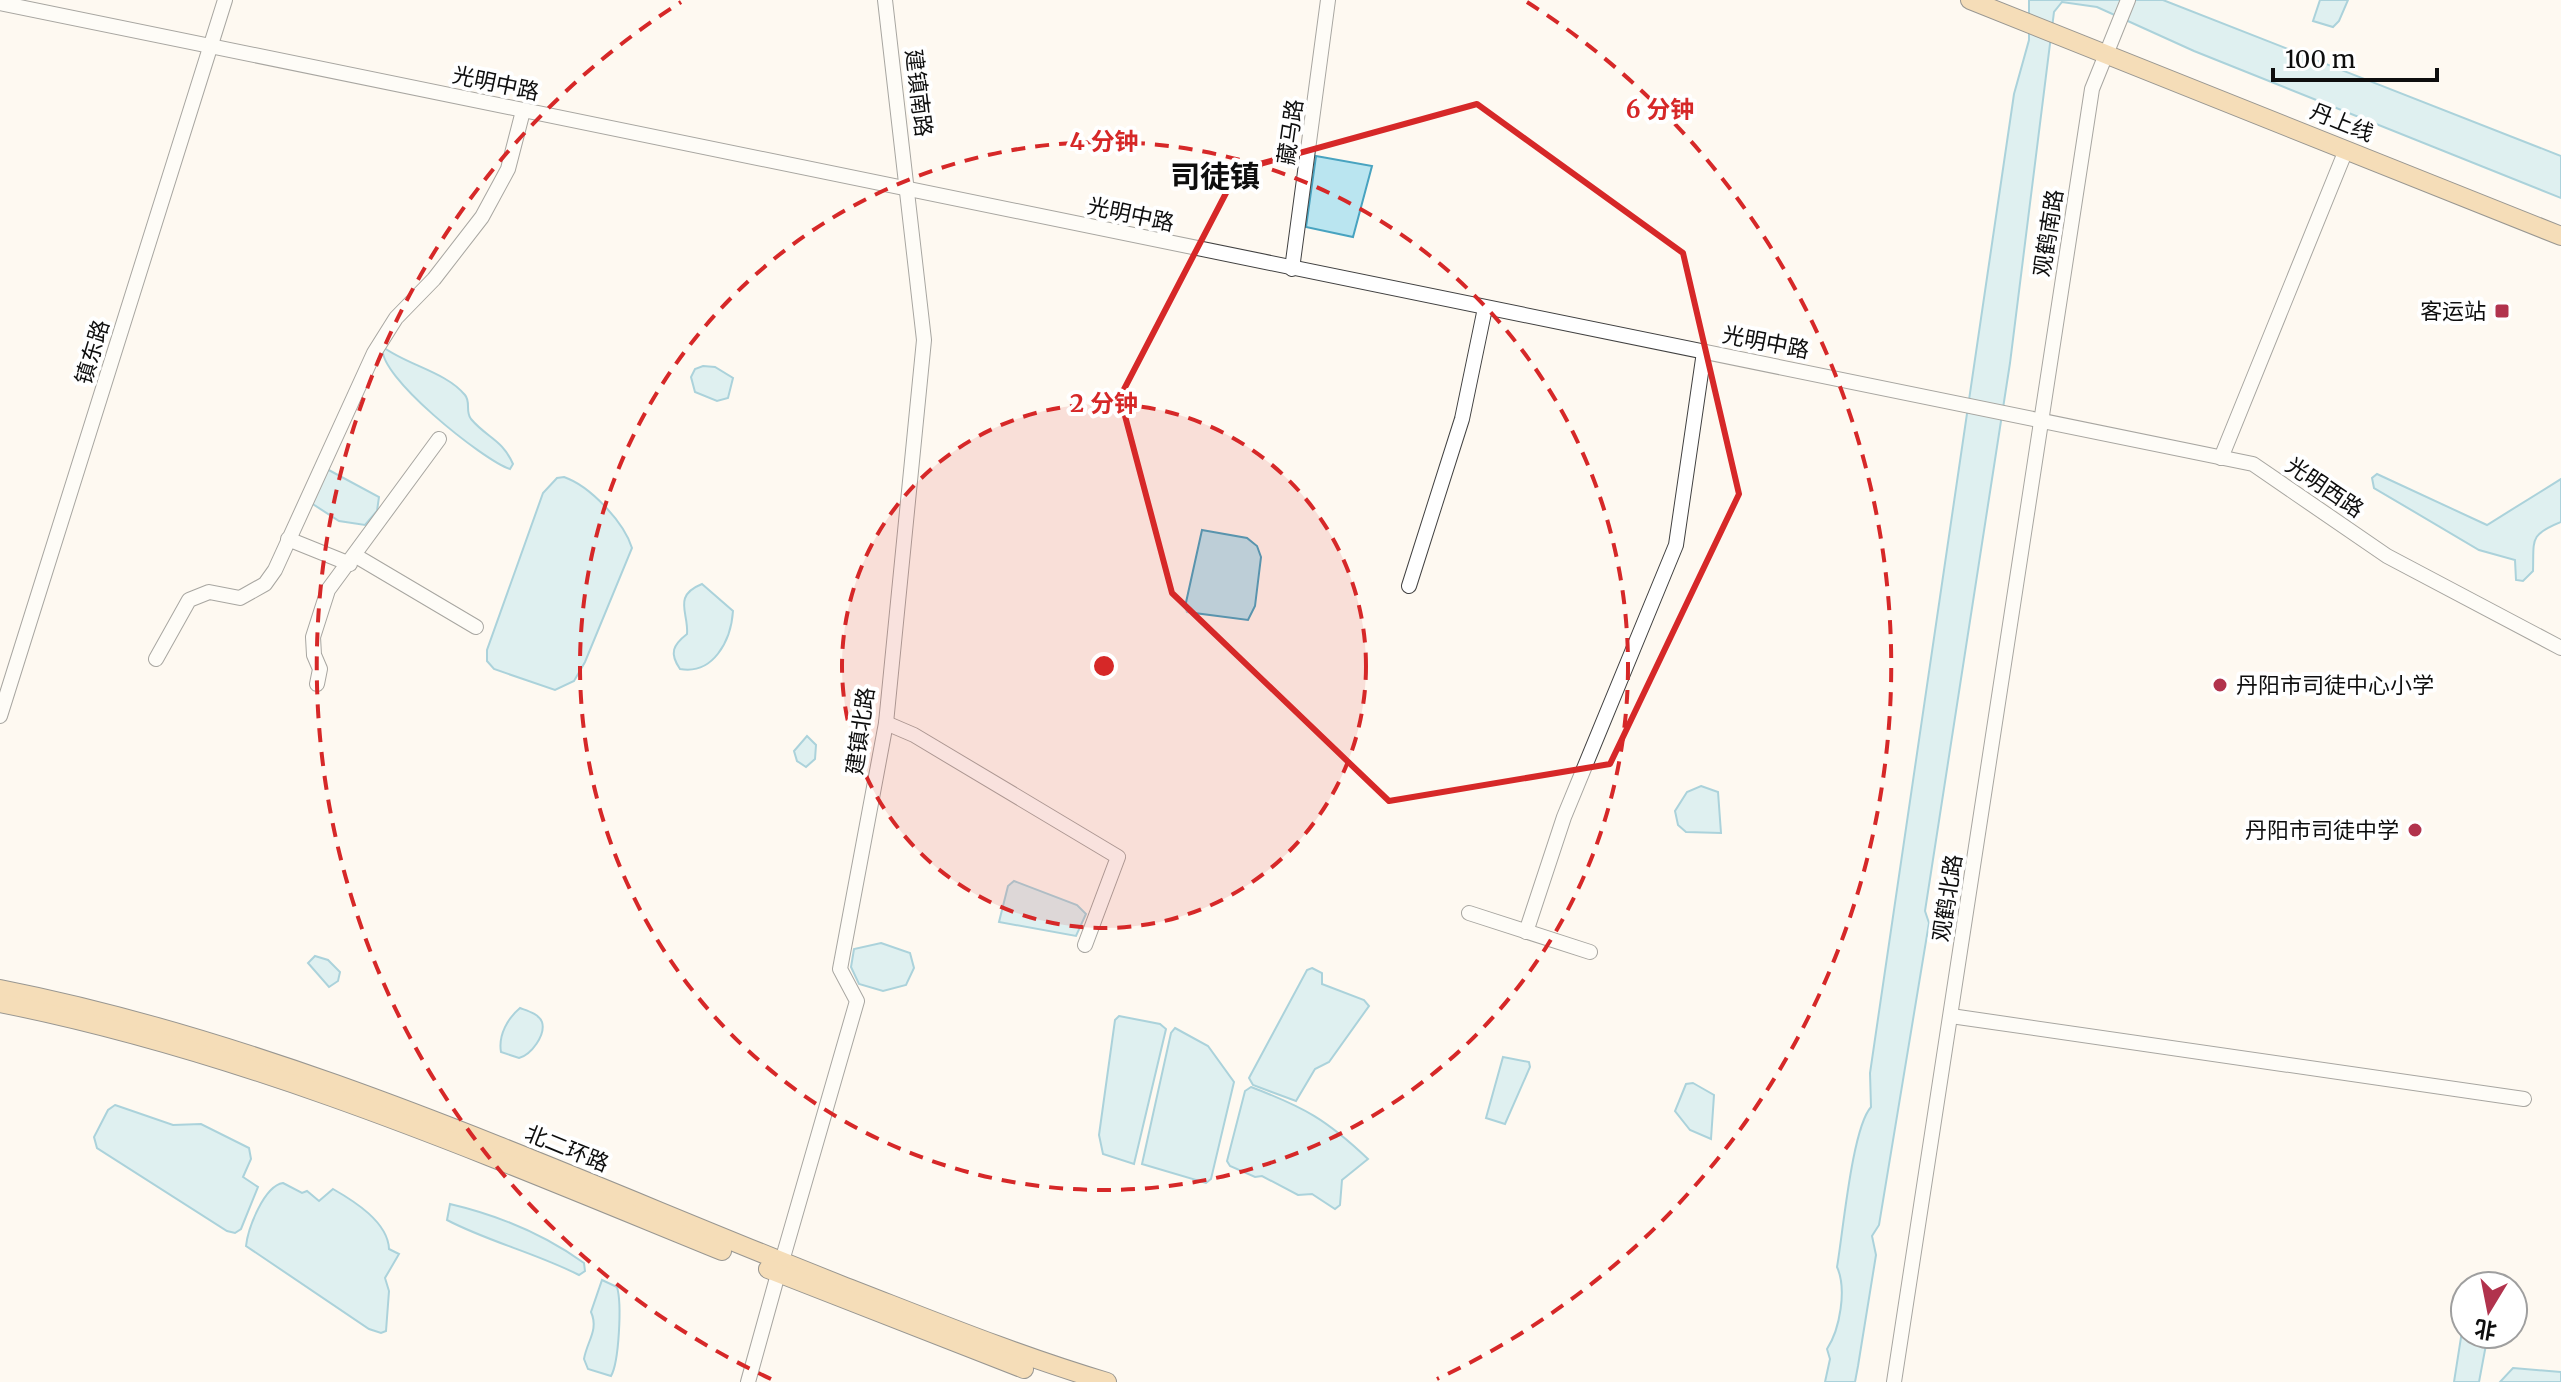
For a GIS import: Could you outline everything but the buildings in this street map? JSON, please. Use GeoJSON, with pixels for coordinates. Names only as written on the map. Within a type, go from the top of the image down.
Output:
{"type":"FeatureCollection","features":[{"type":"Feature","properties":{"kind":"main road","name":"丹上线"},"geometry":{"type":"LineString","coordinates":[[1970,0],[2561,236]]}},
{"type":"Feature","properties":{"kind":"main road","name":"北二环路"},"geometry":{"type":"LineString","coordinates":[[0,989],[100,1011],[295,1068],[399,1106],[980,1354],[1064,1382]]}},
{"type":"Feature","properties":{"kind":"main road","name":"北二环路"},"geometry":{"type":"LineString","coordinates":[[0,1003],[97,1024],[292,1081],[396,1118],[780,1268],[982,1341],[1107,1382]]}},
{"type":"Feature","properties":{"kind":"street","name":"镇东路"},"geometry":{"type":"LineString","coordinates":[[0,716],[225,0]]}},
{"type":"Feature","properties":{"kind":"street","name":"建镇南路"},"geometry":{"type":"LineString","coordinates":[[885,0],[909,190]]}},
{"type":"Feature","properties":{"kind":"street","name":"藏马路"},"geometry":{"type":"LineString","coordinates":[[1292,269],[1328,0]]}},
{"type":"Feature","properties":{"kind":"street","name":"观鹤南路"},"geometry":{"type":"LineString","coordinates":[[2042,421],[2092,89],[2128,0]]}},
{"type":"Feature","properties":{"kind":"street","name":"光明中路"},"geometry":{"type":"LineString","coordinates":[[0,3],[2042,421]]}},
{"type":"Feature","properties":{"kind":"street"},"geometry":{"type":"LineString","coordinates":[[156,659],[189,600],[209,592],[240,598],[265,584],[275,570],[374,353],[396,318],[434,279],[482,217],[508,169],[523,111]]}},
{"type":"Feature","properties":{"kind":"street"},"geometry":{"type":"LineString","coordinates":[[2221,458],[2346,150]]}},
{"type":"Feature","properties":{"kind":"street","name":"建镇北路"},"geometry":{"type":"LineString","coordinates":[[748,1382],[857,1001],[840,969],[886,723],[924,340],[909,190]]}},
{"type":"Feature","properties":{"kind":"street"},"geometry":{"type":"LineString","coordinates":[[1409,586],[1462,419],[1485,308]]}},
{"type":"Feature","properties":{"kind":"street"},"geometry":{"type":"LineString","coordinates":[[1526,932],[1564,817],[1676,545],[1704,352]]}},
{"type":"Feature","properties":{"kind":"street","name":"光明西路"},"geometry":{"type":"LineString","coordinates":[[2042,421],[2253,464],[2387,556],[2561,648]]}},
{"type":"Feature","properties":{"kind":"street","name":"观鹤北路"},"geometry":{"type":"LineString","coordinates":[[1894,1382],[2042,421]]}},
{"type":"Feature","properties":{"kind":"street"},"geometry":{"type":"LineString","coordinates":[[317,684],[320,669],[314,655],[313,637],[328,590],[439,439]]}},
{"type":"Feature","properties":{"kind":"street"},"geometry":{"type":"LineString","coordinates":[[288,539],[353,560],[476,627]]}},
{"type":"Feature","properties":{"kind":"street"},"geometry":{"type":"LineString","coordinates":[[886,723],[914,735],[1118,857],[1085,945]]}},
{"type":"Feature","properties":{"kind":"street"},"geometry":{"type":"LineString","coordinates":[[1469,913],[1590,952]]}},
{"type":"Feature","properties":{"kind":"street"},"geometry":{"type":"LineString","coordinates":[[1951,1016],[2524,1099]]}},
{"type":"Feature","properties":{"kind":"highlighted area"},"geometry":{"type":"Polygon","coordinates":[[[1477,104],[1683,253],[1739,494],[1610,764],[1389,801],[1172,593],[1120,397],[1238,170],[1477,104]]]}},
{"type":"Feature","properties":{"kind":"water"},"geometry":{"type":"Polygon","coordinates":[[[2029,0],[2163,0],[2561,156],[2561,198],[2194,51],[2097,7],[2062,2],[2054,12],[2010,363],[1925,911],[1929,923],[1879,1225],[1872,1236],[1876,1255],[1858,1366],[1855,1382],[1825,1382],[1830,1359],[1827,1349],[1841,1309],[1837,1267],[1849,1182],[1859,1136],[1871,1107],[1870,1073],[2014,94],[2029,40],[2029,0]]]}},
{"type":"Feature","properties":{"kind":"water"},"geometry":{"type":"Polygon","coordinates":[[[2320,0],[2348,0],[2333,27],[2313,21],[2320,0]]]}},
{"type":"Feature","properties":{"kind":"water"},"geometry":{"type":"Polygon","coordinates":[[[1316,156],[1372,166],[1353,237],[1306,227],[1316,156]]]}},
{"type":"Feature","properties":{"kind":"water"},"geometry":{"type":"Polygon","coordinates":[[[383,347],[457,387],[467,398],[471,419],[509,456],[513,464],[510,469],[456,434],[413,395],[385,360],[383,347]]]}},
{"type":"Feature","properties":{"kind":"water"},"geometry":{"type":"Polygon","coordinates":[[[715,367],[733,378],[728,398],[717,401],[695,392],[691,377],[695,369],[715,367]]]}},
{"type":"Feature","properties":{"kind":"water"},"geometry":{"type":"Polygon","coordinates":[[[325,468],[379,497],[377,511],[365,525],[339,521],[308,501],[325,468]]]}},
{"type":"Feature","properties":{"kind":"water"},"geometry":{"type":"Polygon","coordinates":[[[2377,474],[2487,525],[2561,479],[2561,522],[2538,535],[2534,545],[2533,571],[2523,581],[2516,580],[2515,560],[2479,550],[2374,488],[2372,478],[2377,474]]]}},
{"type":"Feature","properties":{"kind":"water"},"geometry":{"type":"Polygon","coordinates":[[[564,477],[584,488],[605,506],[622,527],[632,548],[585,662],[574,681],[555,690],[494,669],[487,661],[487,650],[543,493],[557,478],[564,477]]]}},
{"type":"Feature","properties":{"kind":"water"},"geometry":{"type":"Polygon","coordinates":[[[1202,530],[1247,538],[1257,546],[1261,557],[1255,606],[1248,620],[1187,612],[1185,607],[1202,530]]]}},
{"type":"Feature","properties":{"kind":"water"},"geometry":{"type":"Polygon","coordinates":[[[702,584],[733,611],[729,634],[711,661],[702,667],[680,669],[674,654],[678,642],[687,634],[685,600],[687,594],[702,584]]]}},
{"type":"Feature","properties":{"kind":"water"},"geometry":{"type":"Polygon","coordinates":[[[807,736],[816,745],[815,759],[806,767],[797,761],[794,751],[807,736]]]}},
{"type":"Feature","properties":{"kind":"water"},"geometry":{"type":"Polygon","coordinates":[[[1701,786],[1718,792],[1721,833],[1686,832],[1678,825],[1675,811],[1687,792],[1701,786]]]}},
{"type":"Feature","properties":{"kind":"water"},"geometry":{"type":"Polygon","coordinates":[[[1014,881],[1077,905],[1086,914],[1076,936],[999,922],[1008,886],[1014,881]]]}},
{"type":"Feature","properties":{"kind":"water"},"geometry":{"type":"Polygon","coordinates":[[[881,943],[910,953],[914,968],[906,985],[883,991],[859,984],[851,967],[854,949],[881,943]]]}},
{"type":"Feature","properties":{"kind":"water"},"geometry":{"type":"Polygon","coordinates":[[[315,956],[328,960],[340,972],[338,981],[329,987],[308,963],[315,956]]]}},
{"type":"Feature","properties":{"kind":"water"},"geometry":{"type":"Polygon","coordinates":[[[1312,968],[1322,973],[1322,984],[1364,1000],[1369,1006],[1329,1062],[1315,1069],[1296,1101],[1253,1085],[1249,1078],[1307,970],[1312,968]]]}},
{"type":"Feature","properties":{"kind":"water"},"geometry":{"type":"Polygon","coordinates":[[[520,1008],[538,1017],[543,1027],[536,1044],[519,1058],[501,1052],[500,1046],[505,1027],[520,1008]]]}},
{"type":"Feature","properties":{"kind":"water"},"geometry":{"type":"Polygon","coordinates":[[[1119,1016],[1160,1024],[1166,1029],[1134,1164],[1103,1154],[1099,1135],[1115,1020],[1119,1016]]]}},
{"type":"Feature","properties":{"kind":"water"},"geometry":{"type":"Polygon","coordinates":[[[1175,1028],[1208,1046],[1234,1082],[1211,1179],[1206,1183],[1142,1164],[1171,1033],[1175,1028]]]}},
{"type":"Feature","properties":{"kind":"water"},"geometry":{"type":"Polygon","coordinates":[[[1503,1057],[1529,1062],[1530,1067],[1505,1124],[1486,1118],[1503,1057]]]}},
{"type":"Feature","properties":{"kind":"water"},"geometry":{"type":"Polygon","coordinates":[[[1693,1083],[1714,1095],[1711,1139],[1690,1130],[1675,1111],[1686,1084],[1693,1083]]]}},
{"type":"Feature","properties":{"kind":"water"},"geometry":{"type":"Polygon","coordinates":[[[1251,1087],[1314,1116],[1368,1159],[1342,1180],[1340,1205],[1335,1209],[1312,1194],[1298,1195],[1262,1176],[1255,1177],[1230,1166],[1227,1161],[1245,1091],[1251,1087]]]}},
{"type":"Feature","properties":{"kind":"water"},"geometry":{"type":"Polygon","coordinates":[[[115,1105],[173,1125],[201,1124],[249,1148],[251,1159],[243,1177],[258,1187],[241,1229],[235,1233],[227,1231],[97,1148],[94,1137],[108,1110],[115,1105]]]}},
{"type":"Feature","properties":{"kind":"water"},"geometry":{"type":"Polygon","coordinates":[[[283,1183],[302,1193],[307,1191],[319,1201],[333,1189],[368,1213],[383,1230],[389,1249],[399,1254],[385,1278],[389,1291],[386,1331],[381,1333],[369,1329],[246,1246],[263,1200],[283,1183]]]}},
{"type":"Feature","properties":{"kind":"water"},"geometry":{"type":"Polygon","coordinates":[[[450,1204],[503,1220],[537,1235],[584,1263],[585,1271],[579,1275],[447,1220],[450,1204]]]}},
{"type":"Feature","properties":{"kind":"water"},"geometry":{"type":"Polygon","coordinates":[[[602,1280],[617,1287],[619,1295],[618,1346],[611,1376],[588,1369],[584,1359],[593,1330],[591,1312],[602,1280]]]}},
{"type":"Feature","properties":{"kind":"water"},"geometry":{"type":"Polygon","coordinates":[[[2459,1350],[2485,1350],[2479,1382],[2454,1382],[2459,1350]]]}},
{"type":"Feature","properties":{"kind":"water"},"geometry":{"type":"Polygon","coordinates":[[[2513,1368],[2561,1372],[2561,1382],[2500,1382],[2513,1368]]]}},
{"type":"Feature","properties":{"kind":"place","name":"客运站"},"geometry":{"type":"Point","coordinates":[2502,311]}},
{"type":"Feature","properties":{"kind":"place","name":"丹阳市司徒中心小学"},"geometry":{"type":"Point","coordinates":[2220,685]}},
{"type":"Feature","properties":{"kind":"place","name":"丹阳市司徒中学"},"geometry":{"type":"Point","coordinates":[2415,830]}},
{"type":"Feature","properties":{"kind":"district","name":"司徒镇"},"geometry":{"type":"Point","coordinates":[1215,176]}}]}
